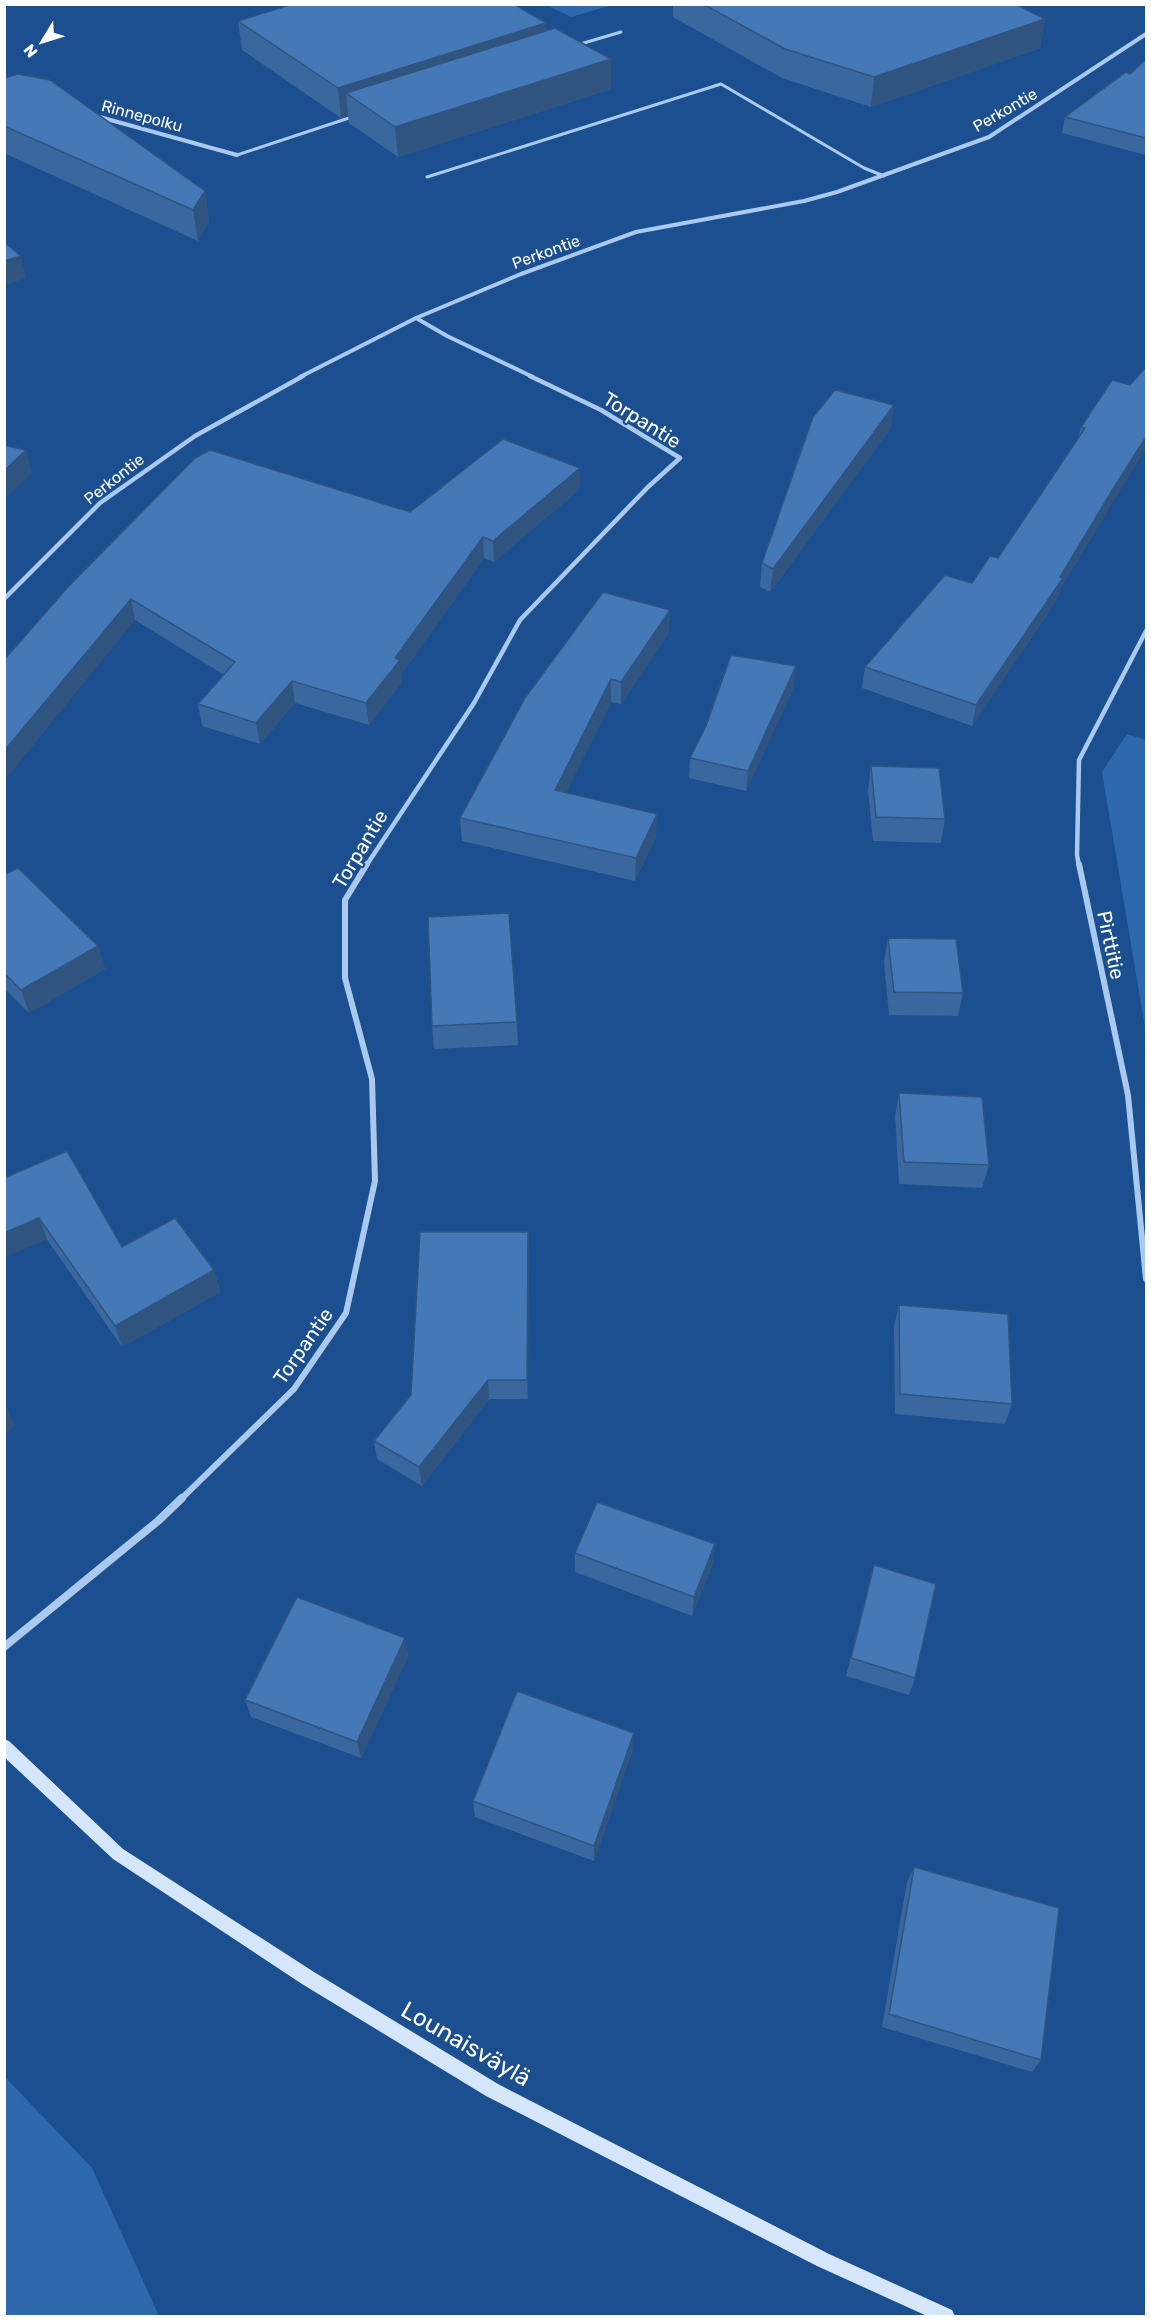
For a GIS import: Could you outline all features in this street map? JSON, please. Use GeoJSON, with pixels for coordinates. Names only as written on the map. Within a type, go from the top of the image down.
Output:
{"type":"FeatureCollection","features":[{"type":"Feature","properties":{"kind":"street","name":"Perkontie"},"geometry":{"type":"LineString","coordinates":[[4,599],[100,503],[154,463],[195,436],[297,379],[416,318],[521,274],[636,232],[804,201],[884,176],[989,137],[1146,34]]}},
{"type":"Feature","properties":{"kind":"street","name":"Rinnepolku"},"geometry":{"type":"LineString","coordinates":[[85,113],[237,155]]}},
{"type":"Feature","properties":{"kind":"street","name":"Torpantie"},"geometry":{"type":"LineString","coordinates":[[4,1647],[158,1521],[285,1398],[294,1389],[346,1313],[375,1181],[372,1079],[345,978],[345,900],[404,806],[474,703],[520,620],[680,458],[601,410],[447,336],[416,318]]}},
{"type":"Feature","properties":{"kind":"street","name":"Pirttitie"},"geometry":{"type":"LineString","coordinates":[[1146,631],[1079,760],[1077,855],[1128,1095],[1146,1279]]}},
{"type":"Feature","properties":{"kind":"street","name":"Lounaisväylä"},"geometry":{"type":"LineString","coordinates":[[4,1746],[118,1854],[308,1978],[482,2084],[823,2260],[946,2316]]}},
{"type":"Feature","properties":{"kind":"lane"},"geometry":{"type":"LineString","coordinates":[[577,45],[621,32]]}},
{"type":"Feature","properties":{"kind":"lane"},"geometry":{"type":"LineString","coordinates":[[427,177],[721,84],[864,168],[884,176]]}},
{"type":"Feature","properties":{"kind":"lane"},"geometry":{"type":"LineString","coordinates":[[237,155],[358,115]]}},
{"type":"Feature","properties":{"kind":"shaded area"},"geometry":{"type":"Polygon","coordinates":[[[546,4],[612,5],[571,17],[546,4]]]}},
{"type":"Feature","properties":{"kind":"shaded area"},"geometry":{"type":"Polygon","coordinates":[[[1127,734],[1146,740],[1146,1033],[1102,772],[1127,734]]]}},
{"type":"Feature","properties":{"kind":"shaded area"},"geometry":{"type":"Polygon","coordinates":[[[5,2077],[92,2168],[158,2314],[155,2316],[5,2316],[5,2077]]]}},
{"type":"Feature","properties":{"kind":"building"},"geometry":{"type":"Polygon","coordinates":[[[293,4],[514,4],[546,23],[338,88],[238,21],[293,4]]]}},
{"type":"Feature","properties":{"kind":"building"},"geometry":{"type":"Polygon","coordinates":[[[703,4],[1015,4],[1045,19],[874,77],[785,49],[703,4]]]}},
{"type":"Feature","properties":{"kind":"building"},"geometry":{"type":"Polygon","coordinates":[[[555,28],[611,59],[395,127],[346,93],[555,28]]]}},
{"type":"Feature","properties":{"kind":"building"},"geometry":{"type":"Polygon","coordinates":[[[1145,60],[1146,138],[1065,117],[1126,72],[1130,74],[1145,60]]]}},
{"type":"Feature","properties":{"kind":"building"},"geometry":{"type":"Polygon","coordinates":[[[18,74],[50,80],[205,191],[193,210],[4,126],[4,78],[18,74]]]}},
{"type":"Feature","properties":{"kind":"building"},"geometry":{"type":"Polygon","coordinates":[[[4,242],[21,256],[4,261],[4,242]]]}},
{"type":"Feature","properties":{"kind":"building"},"geometry":{"type":"Polygon","coordinates":[[[1146,367],[1146,437],[1060,577],[1063,578],[976,705],[865,667],[945,575],[972,583],[990,556],[998,558],[1085,428],[1081,427],[1112,380],[1130,385],[1146,367]]]}},
{"type":"Feature","properties":{"kind":"building"},"geometry":{"type":"Polygon","coordinates":[[[835,390],[894,405],[773,569],[762,563],[813,417],[835,390]]]}},
{"type":"Feature","properties":{"kind":"building"},"geometry":{"type":"Polygon","coordinates":[[[503,439],[580,468],[493,541],[483,537],[395,658],[400,660],[366,703],[292,681],[256,723],[198,704],[235,662],[131,599],[4,751],[4,660],[68,587],[195,458],[210,450],[410,512],[503,439]]]}},
{"type":"Feature","properties":{"kind":"building"},"geometry":{"type":"Polygon","coordinates":[[[4,445],[26,450],[4,471],[4,445]]]}},
{"type":"Feature","properties":{"kind":"building"},"geometry":{"type":"Polygon","coordinates":[[[603,592],[670,610],[621,682],[611,679],[555,790],[657,814],[636,858],[460,818],[525,698],[603,592]]]}},
{"type":"Feature","properties":{"kind":"building"},"geometry":{"type":"Polygon","coordinates":[[[731,655],[796,666],[748,771],[690,758],[706,726],[731,655]]]}},
{"type":"Feature","properties":{"kind":"building"},"geometry":{"type":"Polygon","coordinates":[[[871,766],[939,768],[945,819],[876,817],[871,766]]]}},
{"type":"Feature","properties":{"kind":"building"},"geometry":{"type":"Polygon","coordinates":[[[18,868],[98,946],[21,990],[4,973],[4,875],[18,868]]]}},
{"type":"Feature","properties":{"kind":"building"},"geometry":{"type":"Polygon","coordinates":[[[509,913],[517,1022],[432,1026],[428,917],[509,913]]]}},
{"type":"Feature","properties":{"kind":"building"},"geometry":{"type":"Polygon","coordinates":[[[888,938],[956,939],[963,993],[894,992],[888,938]]]}},
{"type":"Feature","properties":{"kind":"building"},"geometry":{"type":"Polygon","coordinates":[[[899,1093],[982,1097],[989,1165],[904,1162],[899,1093]]]}},
{"type":"Feature","properties":{"kind":"building"},"geometry":{"type":"Polygon","coordinates":[[[67,1151],[122,1247],[175,1218],[214,1270],[115,1326],[39,1218],[4,1233],[4,1178],[67,1151]]]}},
{"type":"Feature","properties":{"kind":"building"},"geometry":{"type":"Polygon","coordinates":[[[420,1232],[528,1232],[527,1380],[488,1380],[419,1467],[374,1441],[411,1395],[420,1232]]]}},
{"type":"Feature","properties":{"kind":"building"},"geometry":{"type":"Polygon","coordinates":[[[899,1305],[1008,1314],[1012,1404],[900,1394],[899,1305]]]}},
{"type":"Feature","properties":{"kind":"building"},"geometry":{"type":"Polygon","coordinates":[[[597,1502],[715,1544],[694,1597],[575,1553],[597,1502]]]}},
{"type":"Feature","properties":{"kind":"building"},"geometry":{"type":"Polygon","coordinates":[[[874,1565],[936,1584],[915,1678],[851,1658],[874,1565]]]}},
{"type":"Feature","properties":{"kind":"building"},"geometry":{"type":"Polygon","coordinates":[[[297,1597],[405,1638],[357,1742],[245,1700],[297,1597]]]}},
{"type":"Feature","properties":{"kind":"building"},"geometry":{"type":"Polygon","coordinates":[[[517,1691],[634,1733],[594,1846],[473,1801],[517,1691]]]}},
{"type":"Feature","properties":{"kind":"building"},"geometry":{"type":"Polygon","coordinates":[[[914,1867],[1059,1908],[1041,2060],[889,2014],[914,1867]]]}}]}
